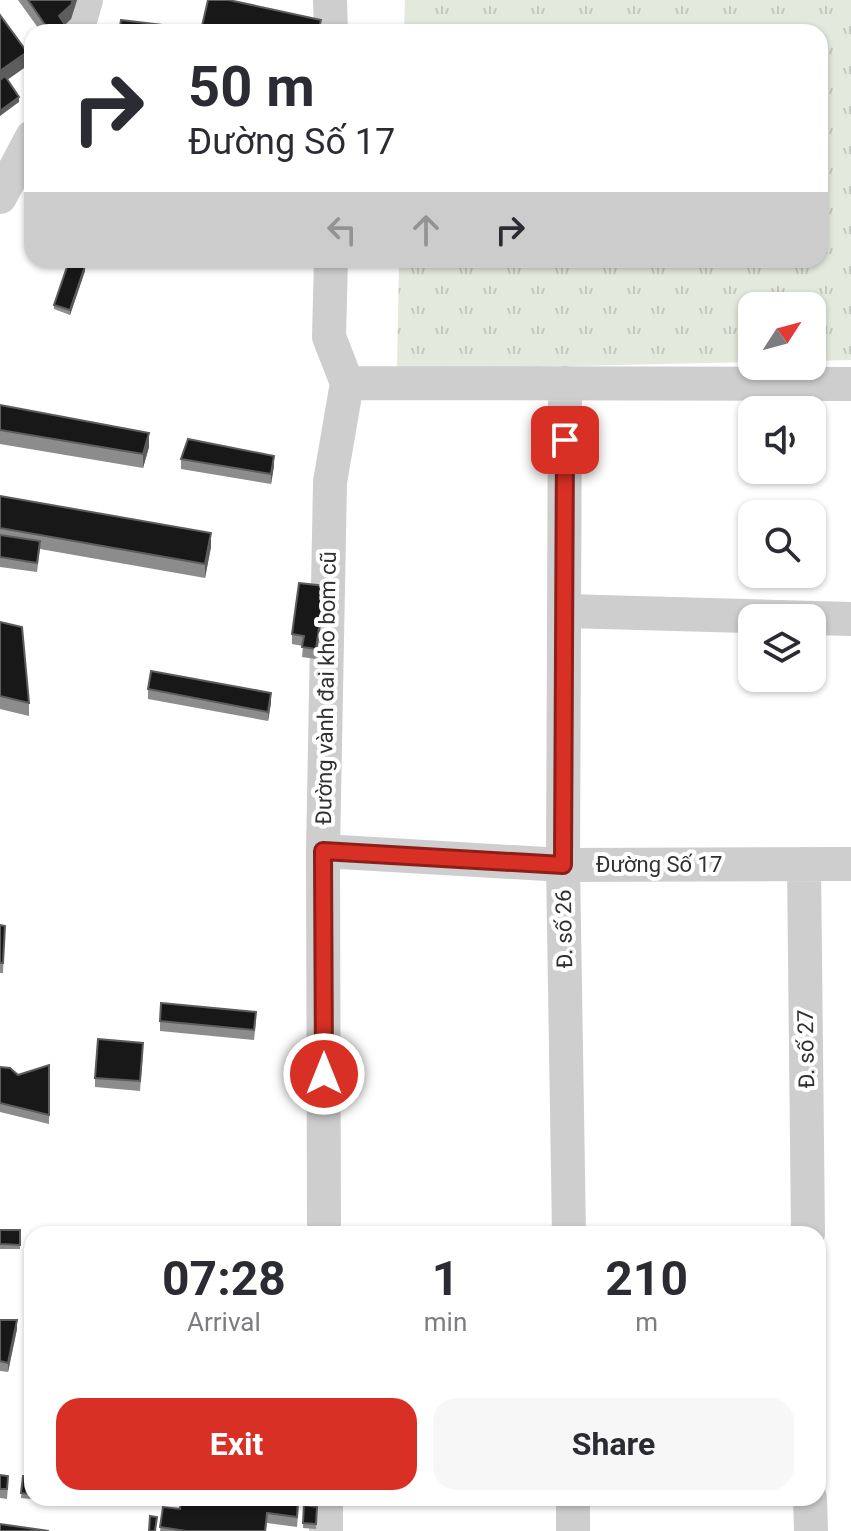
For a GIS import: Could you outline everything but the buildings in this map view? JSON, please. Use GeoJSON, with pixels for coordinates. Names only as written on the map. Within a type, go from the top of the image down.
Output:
{"type":"FeatureCollection","features":[{"type":"Feature","properties":{"kind":"street"},"geometry":{"type":"LineString","coordinates":[[79,24],[86,0]]}},
{"type":"Feature","properties":{"kind":"street"},"geometry":{"type":"LineString","coordinates":[[330,0],[331,24]]}},
{"type":"Feature","properties":{"kind":"street"},"geometry":{"type":"LineString","coordinates":[[0,197],[24,152]]}},
{"type":"Feature","properties":{"kind":"street"},"geometry":{"type":"LineString","coordinates":[[331,268],[329,337],[347,383],[851,384]]}},
{"type":"Feature","properties":{"kind":"street","name":"Đường vành đai kho bom cũ"},"geometry":{"type":"LineString","coordinates":[[324,1226],[323,851],[330,482],[347,383]]}},
{"type":"Feature","properties":{"kind":"street","name":"Đ. số 26"},"geometry":{"type":"LineString","coordinates":[[565,383],[563,865],[569,1226]]}},
{"type":"Feature","properties":{"kind":"street"},"geometry":{"type":"LineString","coordinates":[[566,611],[851,619]]}},
{"type":"Feature","properties":{"kind":"street","name":"Đường Số 17"},"geometry":{"type":"LineString","coordinates":[[323,851],[563,865],[851,864]]}},
{"type":"Feature","properties":{"kind":"street","name":"Đ. số 27"},"geometry":{"type":"LineString","coordinates":[[804,864],[808,1226]]}},
{"type":"Feature","properties":{"kind":"street"},"geometry":{"type":"LineString","coordinates":[[326,1506],[326,1531]]}},
{"type":"Feature","properties":{"kind":"street"},"geometry":{"type":"LineString","coordinates":[[573,1506],[573,1531]]}},
{"type":"Feature","properties":{"kind":"street"},"geometry":{"type":"LineString","coordinates":[[810,1506],[811,1531]]}},
{"type":"Feature","properties":{"kind":"green space"},"geometry":{"type":"Polygon","coordinates":[[[405,0],[851,0],[851,360],[826,361],[826,292],[738,292],[738,362],[397,370],[399,268],[828,268],[828,24],[404,24],[405,0]]]}},
{"type":"Feature","properties":{"kind":"route"},"geometry":{"type":"LineString","coordinates":[[324,1074],[323,851],[563,865],[565,440]]}}]}
